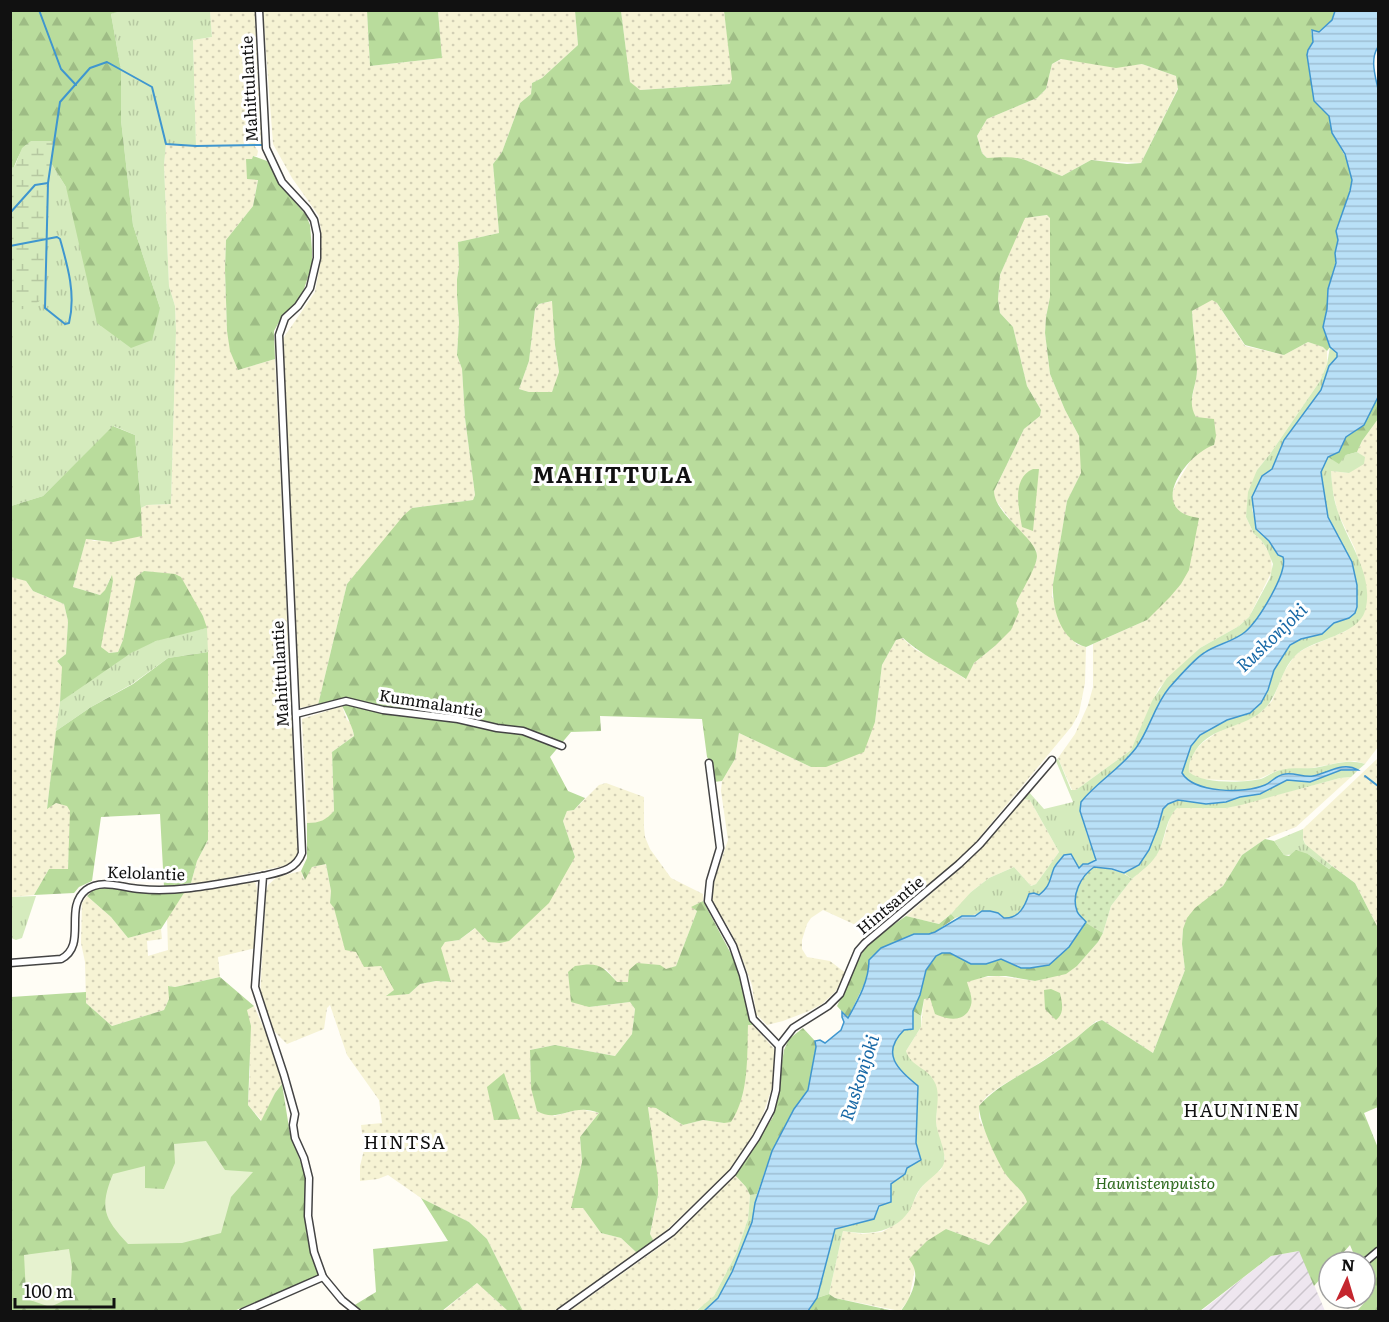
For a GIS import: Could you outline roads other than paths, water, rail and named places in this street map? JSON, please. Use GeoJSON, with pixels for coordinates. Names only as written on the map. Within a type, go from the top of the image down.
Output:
{"type":"FeatureCollection","features":[{"type":"Feature","properties":{"kind":"street","name":"Mahittulantie"},"geometry":{"type":"LineString","coordinates":[[259,10],[266,148],[282,182],[314,219],[317,234],[317,258],[310,288],[298,306],[285,318],[279,335],[302,853],[299,862],[290,869],[263,876]]}},
{"type":"Feature","properties":{"kind":"street","name":"Kummalantie"},"geometry":{"type":"LineString","coordinates":[[296,714],[346,701],[382,710],[458,719],[523,731],[562,746]]}},
{"type":"Feature","properties":{"kind":"street","name":"Hintsantie"},"geometry":{"type":"LineString","coordinates":[[779,1046],[793,1028],[828,1006],[840,994],[858,951],[865,943],[980,844],[1052,760]]}},
{"type":"Feature","properties":{"kind":"street"},"geometry":{"type":"LineString","coordinates":[[560,1311],[672,1232],[733,1172],[756,1138],[771,1110],[776,1090],[779,1046],[753,1019],[743,975],[733,946],[708,901],[710,881],[720,848],[709,763]]}},
{"type":"Feature","properties":{"kind":"street","name":"Kelolantie"},"geometry":{"type":"LineString","coordinates":[[10,963],[61,959],[68,956],[75,943],[75,911],[78,898],[98,884],[173,890],[263,876]]}},
{"type":"Feature","properties":{"kind":"street"},"geometry":{"type":"LineString","coordinates":[[263,876],[255,987],[295,1114],[293,1125],[309,1178],[309,1232],[323,1277],[342,1300],[357,1311]]}},
{"type":"Feature","properties":{"kind":"street"},"geometry":{"type":"LineString","coordinates":[[243,1311],[323,1277]]}},
{"type":"Feature","properties":{"kind":"water","name":"Ruskonjoki"},"geometry":{"type":"Polygon","coordinates":[[[1335,11],[1378,11],[1378,47],[1374,62],[1378,89],[1378,397],[1364,425],[1346,437],[1339,452],[1328,457],[1321,472],[1328,517],[1352,562],[1357,585],[1357,607],[1355,613],[1349,618],[1334,623],[1322,634],[1301,639],[1290,645],[1274,670],[1261,703],[1250,713],[1227,720],[1200,735],[1191,746],[1182,773],[1188,780],[1208,788],[1245,790],[1265,785],[1285,774],[1319,775],[1341,767],[1358,770],[1341,770],[1310,782],[1287,780],[1260,794],[1226,802],[1206,804],[1178,800],[1168,804],[1163,809],[1149,850],[1139,865],[1124,873],[1094,867],[1085,875],[1076,892],[1075,905],[1086,922],[1069,947],[1049,965],[1021,968],[1001,959],[986,964],[971,964],[950,953],[936,956],[926,970],[920,995],[913,1011],[913,1029],[904,1030],[893,1046],[894,1061],[918,1086],[916,1143],[921,1160],[907,1168],[905,1174],[891,1184],[891,1202],[879,1206],[874,1219],[835,1229],[817,1298],[808,1311],[704,1311],[718,1298],[732,1272],[752,1222],[755,1203],[772,1151],[794,1109],[808,1090],[816,1047],[815,1041],[820,1040],[825,1043],[841,1030],[844,1022],[842,1012],[848,1018],[865,983],[869,960],[881,948],[914,934],[935,932],[962,916],[975,916],[982,911],[990,911],[1004,918],[1014,916],[1023,907],[1029,894],[1039,895],[1046,888],[1054,868],[1064,855],[1071,854],[1079,868],[1083,864],[1096,860],[1080,811],[1081,802],[1136,748],[1159,702],[1172,684],[1204,653],[1245,632],[1264,608],[1277,585],[1283,557],[1278,555],[1269,541],[1256,529],[1252,497],[1262,476],[1272,469],[1284,440],[1321,390],[1329,366],[1337,357],[1337,353],[1330,347],[1323,327],[1328,289],[1336,263],[1335,253],[1338,240],[1336,231],[1352,180],[1345,154],[1332,133],[1329,116],[1314,101],[1307,55],[1313,42],[1312,30],[1319,32],[1332,20],[1335,11]]]}},
{"type":"Feature","properties":{"kind":"waterway"},"geometry":{"type":"LineString","coordinates":[[39,10],[61,69],[76,85]]}},
{"type":"Feature","properties":{"kind":"waterway"},"geometry":{"type":"LineString","coordinates":[[10,246],[57,237],[60,239],[71,292],[69,323],[65,324],[45,308],[48,183],[60,102],[90,68],[107,62],[152,87],[166,144],[262,145]]}},
{"type":"Feature","properties":{"kind":"waterway"},"geometry":{"type":"LineString","coordinates":[[10,213],[35,185],[48,183]]}},
{"type":"Feature","properties":{"kind":"waterway"},"geometry":{"type":"LineString","coordinates":[[1365,776],[1378,786]]}},
{"type":"Feature","properties":{"kind":"district","name":"MAHITTULA"},"geometry":{"type":"Point","coordinates":[613,475]}},
{"type":"Feature","properties":{"kind":"district","name":"HAUNINEN"},"geometry":{"type":"Point","coordinates":[1242,1111]}},
{"type":"Feature","properties":{"kind":"district","name":"HINTSA"},"geometry":{"type":"Point","coordinates":[405,1143]}},
{"type":"Feature","properties":{"kind":"park label","name":"Haunistenpuisto"},"geometry":{"type":"Point","coordinates":[1155,1183]}}]}
